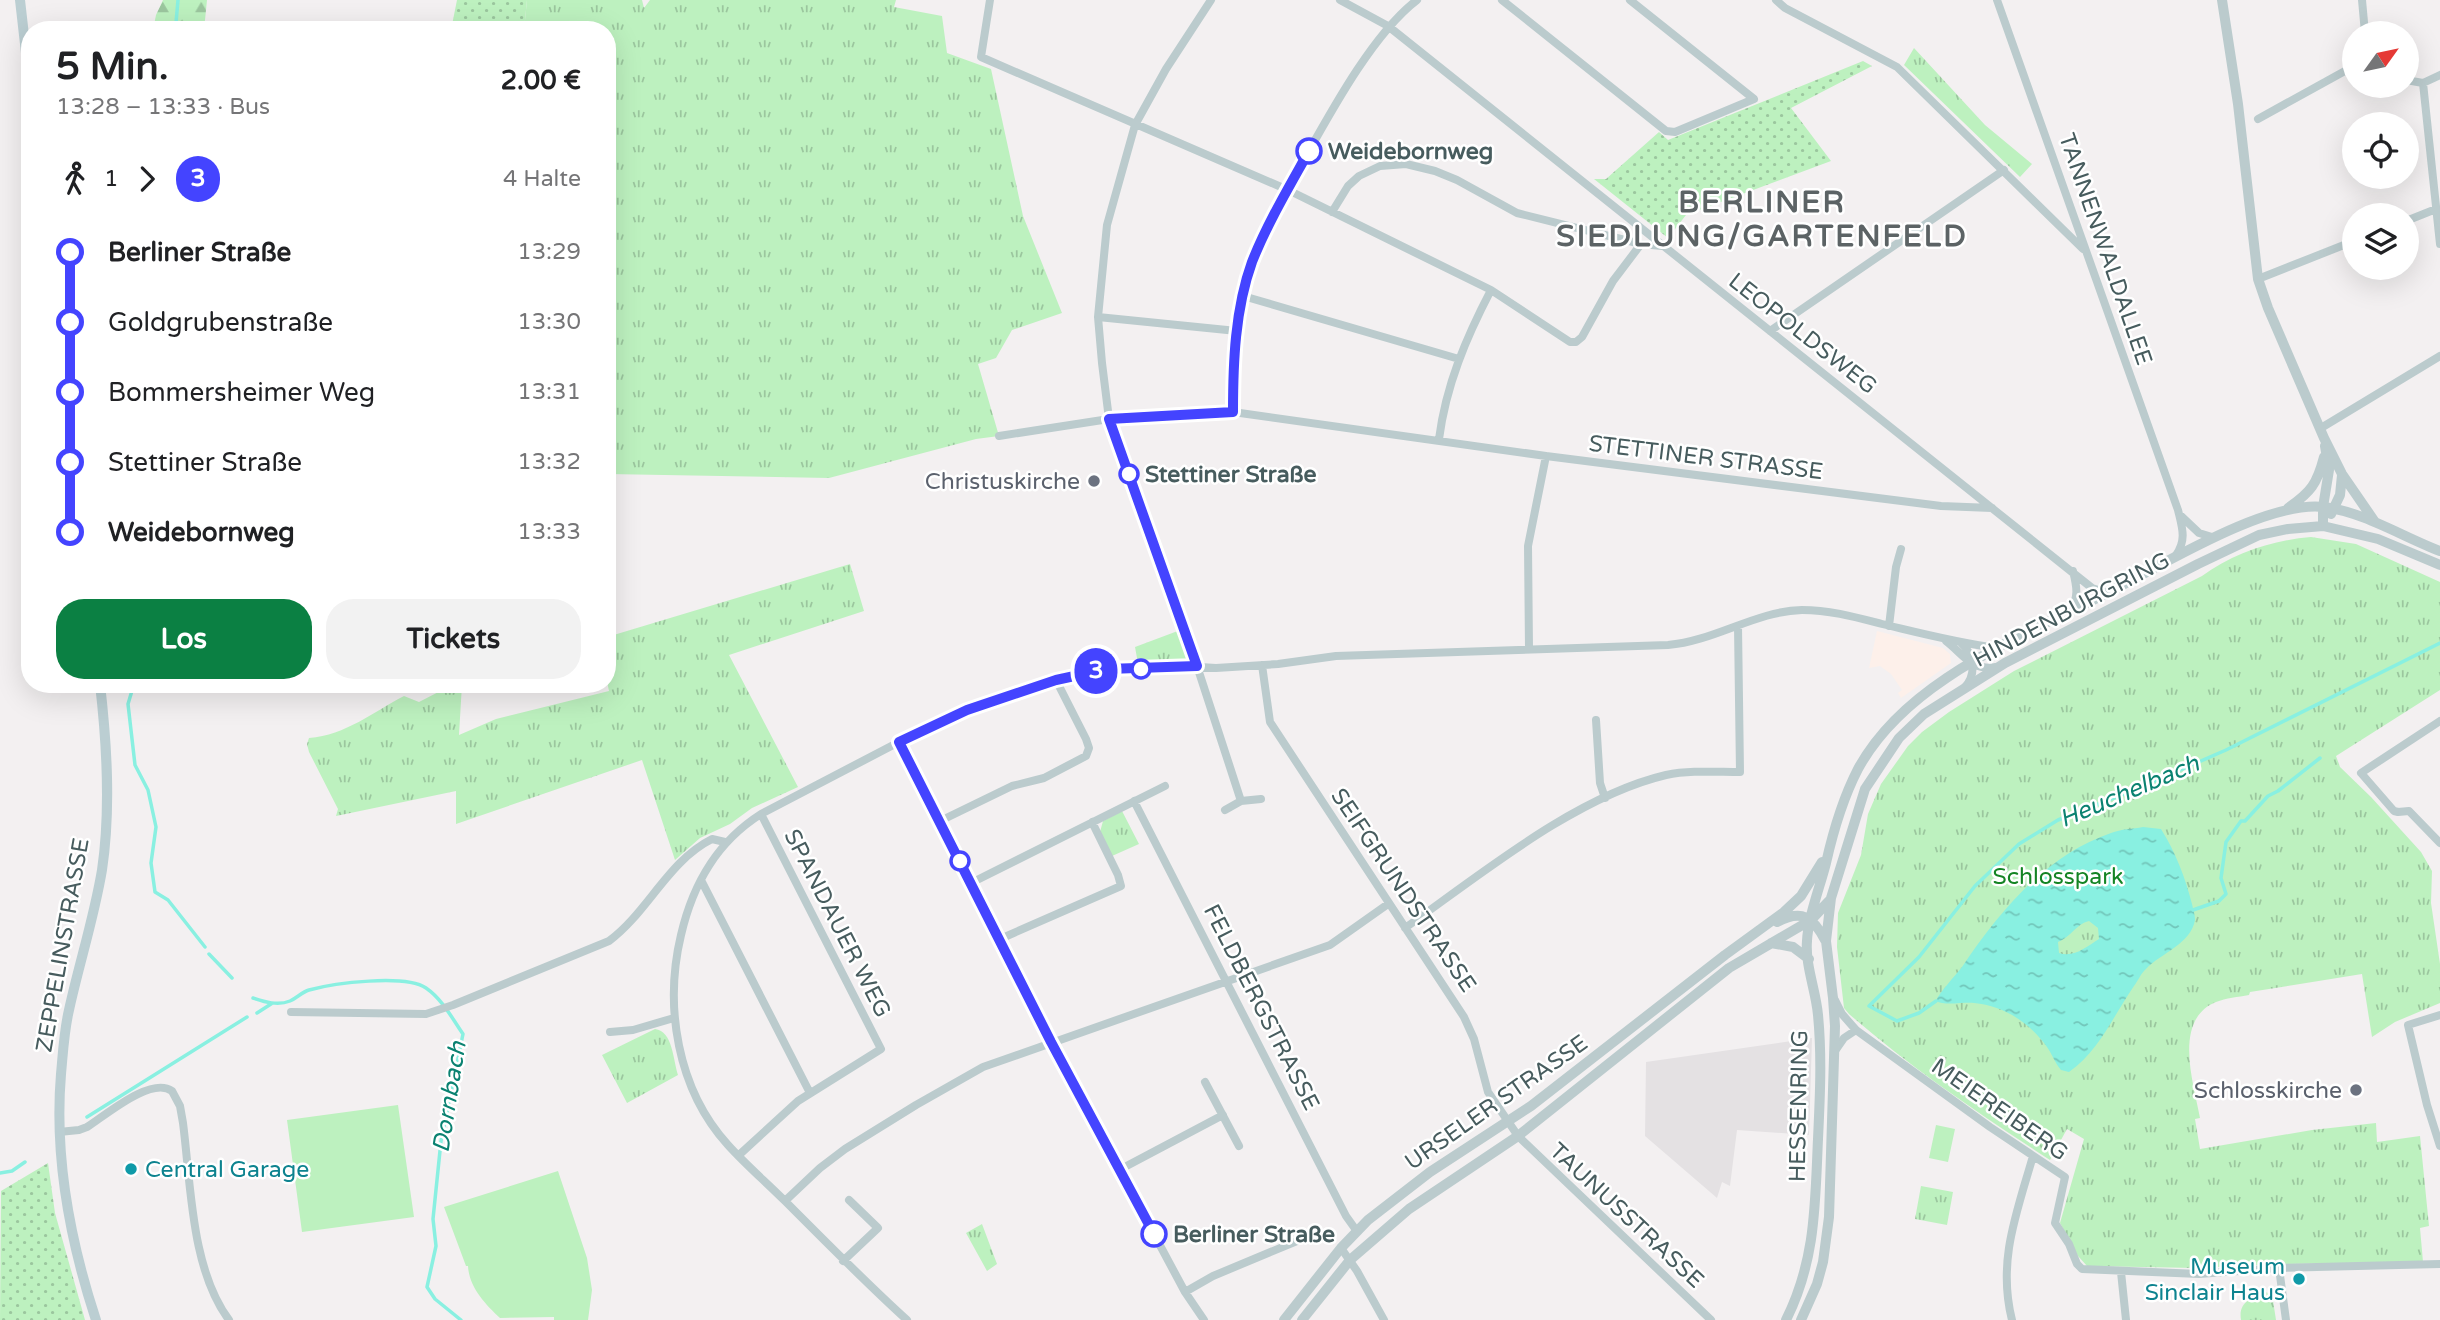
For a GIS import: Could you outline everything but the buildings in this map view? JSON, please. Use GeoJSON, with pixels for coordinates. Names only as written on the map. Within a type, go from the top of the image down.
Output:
{"type":"FeatureCollection","features":[{"type":"Feature","properties":{"kind":"main road"},"geometry":{"type":"LineString","coordinates":[[20,0],[22,21]]}},
{"type":"Feature","properties":{"kind":"main road","name":"ZEPPELINSTRASSE"},"geometry":{"type":"LineString","coordinates":[[96,1320],[77,1256],[63,1178],[59,1132],[61,1074],[68,1012],[84,956],[102,869],[106,809],[106,742],[101,693]]}},
{"type":"Feature","properties":{"kind":"street"},"geometry":{"type":"LineString","coordinates":[[990,0],[981,57],[1287,190],[1492,290],[1570,342],[1578,341],[1585,333],[1601,301],[1640,244]]}},
{"type":"Feature","properties":{"kind":"street"},"geometry":{"type":"LineString","coordinates":[[1211,0],[1166,69],[1135,125],[1107,225],[1098,317],[1109,419],[1197,666],[1241,801]]}},
{"type":"Feature","properties":{"kind":"street","name":"LEOPOLDSWEG"},"geometry":{"type":"LineString","coordinates":[[1340,0],[1388,26],[2092,588],[2108,593]]}},
{"type":"Feature","properties":{"kind":"street"},"geometry":{"type":"LineString","coordinates":[[1233,412],[1237,331],[1252,263],[1287,190],[1330,116],[1388,26],[1417,0]]}},
{"type":"Feature","properties":{"kind":"street"},"geometry":{"type":"LineString","coordinates":[[1502,0],[1657,126],[1672,132],[1754,99],[1630,0]]}},
{"type":"Feature","properties":{"kind":"street"},"geometry":{"type":"LineString","coordinates":[[1776,0],[1785,8],[1897,67],[2086,252]]}},
{"type":"Feature","properties":{"kind":"street","name":"TANNENWALDALLEE"},"geometry":{"type":"LineString","coordinates":[[1997,0],[2178,510],[2183,535],[2180,549],[2172,560]]}},
{"type":"Feature","properties":{"kind":"street"},"geometry":{"type":"LineString","coordinates":[[2222,0],[2238,104],[2258,279],[2322,433],[2342,474],[2376,524]]}},
{"type":"Feature","properties":{"kind":"street"},"geometry":{"type":"LineString","coordinates":[[2362,0],[2364,21]]}},
{"type":"Feature","properties":{"kind":"street"},"geometry":{"type":"LineString","coordinates":[[2258,119],[2342,73]]}},
{"type":"Feature","properties":{"kind":"street"},"geometry":{"type":"LineString","coordinates":[[2419,82],[2440,75]]}},
{"type":"Feature","properties":{"kind":"street"},"geometry":{"type":"LineString","coordinates":[[2423,83],[2440,244]]}},
{"type":"Feature","properties":{"kind":"street"},"geometry":{"type":"LineString","coordinates":[[1332,212],[1348,186],[1359,176],[1387,164],[1406,164],[1457,180],[1517,213],[1640,244],[1662,246]]}},
{"type":"Feature","properties":{"kind":"street"},"geometry":{"type":"LineString","coordinates":[[1770,331],[2004,170]]}},
{"type":"Feature","properties":{"kind":"street"},"geometry":{"type":"LineString","coordinates":[[2419,216],[2436,209]]}},
{"type":"Feature","properties":{"kind":"street"},"geometry":{"type":"LineString","coordinates":[[2258,279],[2342,246]]}},
{"type":"Feature","properties":{"kind":"street"},"geometry":{"type":"LineString","coordinates":[[1439,439],[1447,396],[1459,359],[1492,290]]}},
{"type":"Feature","properties":{"kind":"street"},"geometry":{"type":"LineString","coordinates":[[1243,296],[1459,359]]}},
{"type":"Feature","properties":{"kind":"street"},"geometry":{"type":"LineString","coordinates":[[1098,317],[1237,331]]}},
{"type":"Feature","properties":{"kind":"street"},"geometry":{"type":"LineString","coordinates":[[2322,433],[2440,356]]}},
{"type":"Feature","properties":{"kind":"street","name":"STETTINER STRASSE"},"geometry":{"type":"LineString","coordinates":[[999,436],[1109,419],[1233,412],[1546,456],[1941,506],[1992,508]]}},
{"type":"Feature","properties":{"kind":"street"},"geometry":{"type":"LineString","coordinates":[[2322,433],[2329,470],[2328,508],[2323,526]]}},
{"type":"Feature","properties":{"kind":"street"},"geometry":{"type":"LineString","coordinates":[[2287,509],[2312,489],[2319,478],[2325,453]]}},
{"type":"Feature","properties":{"kind":"street"},"geometry":{"type":"LineString","coordinates":[[1529,649],[1528,546],[1546,456]]}},
{"type":"Feature","properties":{"kind":"street"},"geometry":{"type":"LineString","coordinates":[[2328,508],[2340,495],[2342,474]]}},
{"type":"Feature","properties":{"kind":"street","name":"HINDENBURGRING"},"geometry":{"type":"LineString","coordinates":[[1829,849],[1850,786],[1860,766],[1896,717],[1949,678],[1997,648],[2216,538],[2258,518],[2287,509],[2328,508],[2376,524],[2440,551]]}},
{"type":"Feature","properties":{"kind":"street","name":"TANNENWALDALLEE"},"geometry":{"type":"LineString","coordinates":[[2178,510],[2199,533],[2216,538]]}},
{"type":"Feature","properties":{"kind":"street","name":"HINDENBURGRING"},"geometry":{"type":"LineString","coordinates":[[1831,898],[1865,789],[1899,738],[1924,714],[1999,667],[2259,535],[2323,526],[2378,539],[2440,565]]}},
{"type":"Feature","properties":{"kind":"street"},"geometry":{"type":"LineString","coordinates":[[1889,626],[1896,567],[1901,550]]}},
{"type":"Feature","properties":{"kind":"street"},"geometry":{"type":"LineString","coordinates":[[2070,612],[2076,602],[2078,590],[2073,571]]}},
{"type":"Feature","properties":{"kind":"street"},"geometry":{"type":"LineString","coordinates":[[907,1320],[843,1261],[738,1156],[714,1126],[690,1082],[683,1062],[674,1018],[673,982],[678,948],[690,904],[701,880],[725,842],[761,814],[967,710],[1056,680],[1107,669],[1197,666],[1216,668],[1336,656],[1677,645],[1782,612],[1802,610],[1836,612],[1944,639],[1997,648]]}},
{"type":"Feature","properties":{"kind":"street"},"geometry":{"type":"LineString","coordinates":[[1405,928],[1553,826],[1605,798],[1665,775],[1699,771],[1740,772],[1738,626]]}},
{"type":"Feature","properties":{"kind":"street"},"geometry":{"type":"LineString","coordinates":[[1944,639],[1972,663],[1983,668],[1999,667]]}},
{"type":"Feature","properties":{"kind":"street"},"geometry":{"type":"LineString","coordinates":[[1957,640],[1968,649],[1972,663],[1969,682],[1963,689]]}},
{"type":"Feature","properties":{"kind":"street"},"geometry":{"type":"LineString","coordinates":[[1949,678],[1958,666],[1959,654]]}},
{"type":"Feature","properties":{"kind":"street","name":"SEIFGRUNDSTRASSE"},"geometry":{"type":"LineString","coordinates":[[1262,665],[1270,722],[1464,1017],[1474,1039],[1488,1092],[1518,1136]]}},
{"type":"Feature","properties":{"kind":"street"},"geometry":{"type":"LineString","coordinates":[[940,821],[1012,786],[1044,778],[1086,756],[1089,748],[1086,739],[1056,680]]}},
{"type":"Feature","properties":{"kind":"street"},"geometry":{"type":"LineString","coordinates":[[1596,720],[1600,783],[1605,798]]}},
{"type":"Feature","properties":{"kind":"street"},"geometry":{"type":"LineString","coordinates":[[2440,721],[2361,773],[2394,811],[2409,811],[2440,844]]}},
{"type":"Feature","properties":{"kind":"street"},"geometry":{"type":"LineString","coordinates":[[899,742],[1051,1042],[1185,1292],[1204,1320]]}},
{"type":"Feature","properties":{"kind":"street"},"geometry":{"type":"LineString","coordinates":[[971,883],[1165,786]]}},
{"type":"Feature","properties":{"kind":"street"},"geometry":{"type":"LineString","coordinates":[[1225,810],[1241,801],[1261,799]]}},
{"type":"Feature","properties":{"kind":"street","name":"FELDBERGSTRASSE"},"geometry":{"type":"LineString","coordinates":[[1134,801],[1346,1216],[1356,1230]]}},
{"type":"Feature","properties":{"kind":"street","name":"SPANDAUER WEG"},"geometry":{"type":"LineString","coordinates":[[761,814],[881,1049],[810,1093]]}},
{"type":"Feature","properties":{"kind":"street"},"geometry":{"type":"LineString","coordinates":[[1000,939],[1121,886],[1092,822]]}},
{"type":"Feature","properties":{"kind":"street"},"geometry":{"type":"LineString","coordinates":[[291,1012],[410,1015],[443,1009],[609,941],[627,925],[694,850],[712,839],[725,842]]}},
{"type":"Feature","properties":{"kind":"street","name":"HESSENRING"},"geometry":{"type":"LineString","coordinates":[[1786,1320],[1803,1281],[1813,1231],[1821,1051],[1818,1010],[1806,944],[1829,849]]}},
{"type":"Feature","properties":{"kind":"street","name":"URSELER STRASSE"},"geometry":{"type":"LineString","coordinates":[[1284,1320],[1356,1230],[1430,1172],[1508,1123],[1798,899],[1829,849]]}},
{"type":"Feature","properties":{"kind":"street"},"geometry":{"type":"LineString","coordinates":[[701,880],[810,1093],[793,1104],[738,1156]]}},
{"type":"Feature","properties":{"kind":"street","name":"HESSENRING"},"geometry":{"type":"LineString","coordinates":[[1801,1320],[1817,1284],[1823,1262],[1829,1217],[1835,1051],[1833,998],[1826,941],[1831,898]]}},
{"type":"Feature","properties":{"kind":"street","name":"URSELER STRASSE"},"geometry":{"type":"LineString","coordinates":[[1302,1320],[1350,1259],[1409,1209],[1518,1136],[1730,968],[1811,920],[1825,908],[1831,898]]}},
{"type":"Feature","properties":{"kind":"street"},"geometry":{"type":"LineString","coordinates":[[785,1201],[831,1159],[916,1105],[992,1063],[1330,945],[1388,904]]}},
{"type":"Feature","properties":{"kind":"street","name":"URSELER STRASSE"},"geometry":{"type":"LineString","coordinates":[[1750,937],[1794,915],[1811,920]]}},
{"type":"Feature","properties":{"kind":"street"},"geometry":{"type":"LineString","coordinates":[[1811,920],[1826,941]]}},
{"type":"Feature","properties":{"kind":"street"},"geometry":{"type":"LineString","coordinates":[[1771,943],[1793,947],[1809,959]]}},
{"type":"Feature","properties":{"kind":"street","name":"MEIEREIBERG"},"geometry":{"type":"LineString","coordinates":[[1833,998],[1856,1030],[1961,1107],[2065,1177],[2055,1223],[2069,1244],[2078,1266],[2093,1271],[2121,1272]]}},
{"type":"Feature","properties":{"kind":"street"},"geometry":{"type":"LineString","coordinates":[[2440,1015],[2408,1025],[2440,1146]]}},
{"type":"Feature","properties":{"kind":"street"},"geometry":{"type":"LineString","coordinates":[[610,1032],[633,1030],[674,1018]]}},
{"type":"Feature","properties":{"kind":"street"},"geometry":{"type":"LineString","coordinates":[[1835,1051],[1840,1042],[1856,1030]]}},
{"type":"Feature","properties":{"kind":"street"},"geometry":{"type":"LineString","coordinates":[[1205,1082],[1238,1146]]}},
{"type":"Feature","properties":{"kind":"street"},"geometry":{"type":"LineString","coordinates":[[59,1132],[88,1127],[147,1090],[162,1087],[172,1091],[180,1106],[203,1263],[213,1294],[229,1320]]}},
{"type":"Feature","properties":{"kind":"street"},"geometry":{"type":"LineString","coordinates":[[1119,1170],[1223,1115]]}},
{"type":"Feature","properties":{"kind":"street","name":"TAUNUSSTRASSE"},"geometry":{"type":"LineString","coordinates":[[1518,1136],[1711,1320]]}},
{"type":"Feature","properties":{"kind":"street"},"geometry":{"type":"LineString","coordinates":[[2012,1320],[2006,1281],[2008,1247],[2034,1156]]}},
{"type":"Feature","properties":{"kind":"street"},"geometry":{"type":"LineString","coordinates":[[843,1261],[878,1228],[849,1200]]}},
{"type":"Feature","properties":{"kind":"street"},"geometry":{"type":"LineString","coordinates":[[1185,1292],[1213,1276],[1297,1241]]}},
{"type":"Feature","properties":{"kind":"street"},"geometry":{"type":"LineString","coordinates":[[1341,1248],[1384,1320]]}},
{"type":"Feature","properties":{"kind":"street"},"geometry":{"type":"LineString","coordinates":[[2126,1320],[2121,1272],[2199,1274],[2279,1268],[2440,1264]]}},
{"type":"Feature","properties":{"kind":"street"},"geometry":{"type":"LineString","coordinates":[[2279,1268],[2286,1320]]}},
{"type":"Feature","properties":{"kind":"shaded area"},"geometry":{"type":"Polygon","coordinates":[[[1877,631],[1943,648],[1950,654],[1951,663],[1901,698],[1898,693],[1902,690],[1891,674],[1880,666],[1869,668],[1877,631]]]}},
{"type":"Feature","properties":{"kind":"shaded area"},"geometry":{"type":"Polygon","coordinates":[[[1812,1038],[1809,1135],[1737,1130],[1730,1186],[1722,1182],[1717,1198],[1645,1136],[1646,1062],[1812,1038]]]}},
{"type":"Feature","properties":{"kind":"green space"},"geometry":{"type":"Polygon","coordinates":[[[163,0],[207,0],[205,21],[155,21],[163,0]]]}},
{"type":"Feature","properties":{"kind":"green space"},"geometry":{"type":"Polygon","coordinates":[[[457,0],[527,0],[525,21],[453,21],[457,0]]]}},
{"type":"Feature","properties":{"kind":"green space"},"geometry":{"type":"Polygon","coordinates":[[[527,0],[642,0],[644,8],[650,0],[896,0],[894,7],[942,16],[947,53],[991,69],[1023,216],[1062,313],[1012,330],[996,358],[978,364],[999,436],[976,439],[829,478],[616,474],[616,21],[525,21],[527,0]]]}},
{"type":"Feature","properties":{"kind":"green space"},"geometry":{"type":"Polygon","coordinates":[[[1914,48],[1985,125],[2032,164],[2020,177],[1904,65],[1914,48]]]}},
{"type":"Feature","properties":{"kind":"green space"},"geometry":{"type":"Polygon","coordinates":[[[1863,61],[1872,66],[1791,108],[1831,161],[1686,215],[1668,238],[1594,179],[1606,179],[1659,132],[1668,140],[1863,61]]]}},
{"type":"Feature","properties":{"kind":"green space","name":"Schlosspark"},"geometry":{"type":"Polygon","coordinates":[[[2311,537],[2356,544],[2440,582],[2440,690],[2336,756],[2340,767],[2421,852],[2432,871],[2431,903],[2440,964],[2440,1003],[2395,1022],[2372,1037],[2362,974],[2250,992],[2249,995],[2216,1002],[2202,1011],[2194,1023],[2190,1038],[2191,1071],[2200,1118],[2195,1119],[2200,1149],[2312,1130],[2376,1123],[2377,1142],[2420,1136],[2429,1226],[2420,1228],[2423,1262],[2196,1268],[2087,1266],[2078,1256],[2060,1223],[2084,1139],[2067,1129],[2050,1160],[1922,1072],[1844,1008],[1837,947],[1838,913],[1861,855],[1868,814],[1881,784],[1908,746],[1922,732],[2014,671],[2240,554],[2282,541],[2311,537]]]}},
{"type":"Feature","properties":{"kind":"green space"},"geometry":{"type":"Polygon","coordinates":[[[850,564],[864,611],[729,655],[798,787],[752,808],[730,824],[700,838],[675,860],[642,760],[456,824],[456,791],[336,816],[338,809],[309,752],[309,738],[347,728],[404,696],[419,702],[436,693],[461,693],[459,735],[496,719],[601,693],[616,693],[616,634],[850,564]]]}},
{"type":"Feature","properties":{"kind":"green space"},"geometry":{"type":"Polygon","coordinates":[[[1183,629],[1197,666],[1139,669],[1135,647],[1183,629]]]}},
{"type":"Feature","properties":{"kind":"green space"},"geometry":{"type":"Polygon","coordinates":[[[1122,811],[1139,844],[1112,856],[1100,832],[1103,821],[1122,811]]]}},
{"type":"Feature","properties":{"kind":"green space"},"geometry":{"type":"Polygon","coordinates":[[[655,1029],[661,1031],[669,1040],[678,1075],[627,1103],[602,1055],[655,1029]]]}},
{"type":"Feature","properties":{"kind":"green space"},"geometry":{"type":"Polygon","coordinates":[[[398,1105],[414,1217],[302,1232],[287,1120],[398,1105]]]}},
{"type":"Feature","properties":{"kind":"green space"},"geometry":{"type":"Polygon","coordinates":[[[1936,1125],[1955,1129],[1948,1162],[1929,1158],[1936,1125]]]}},
{"type":"Feature","properties":{"kind":"green space"},"geometry":{"type":"Polygon","coordinates":[[[48,1163],[55,1213],[85,1320],[0,1320],[1,1191],[48,1163]]]}},
{"type":"Feature","properties":{"kind":"green space"},"geometry":{"type":"Polygon","coordinates":[[[558,1171],[587,1258],[592,1290],[588,1320],[554,1320],[554,1317],[500,1318],[484,1301],[471,1281],[468,1266],[444,1207],[558,1171]]]}},
{"type":"Feature","properties":{"kind":"green space"},"geometry":{"type":"Polygon","coordinates":[[[1921,1186],[1953,1192],[1947,1225],[1915,1219],[1921,1186]]]}},
{"type":"Feature","properties":{"kind":"green space"},"geometry":{"type":"Polygon","coordinates":[[[982,1224],[997,1264],[987,1271],[966,1233],[982,1224]]]}},
{"type":"Feature","properties":{"kind":"green space"},"geometry":{"type":"Polygon","coordinates":[[[2265,1292],[2272,1294],[2276,1320],[2241,1320],[2244,1305],[2265,1292]]]}},
{"type":"Feature","properties":{"kind":"water"},"geometry":{"type":"Polygon","coordinates":[[[2143,827],[2161,829],[2183,875],[2195,920],[2188,936],[2143,973],[2098,1043],[2080,1063],[2069,1072],[2061,1070],[2040,1038],[2024,1023],[2006,1012],[1974,1003],[1949,1004],[1936,1001],[2008,906],[2045,871],[2087,843],[2115,832],[2143,827]],[[2089,921],[2080,925],[2058,942],[2059,953],[2075,953],[2099,939],[2098,928],[2089,921]]]}},
{"type":"Feature","properties":{"kind":"waterway"},"geometry":{"type":"LineString","coordinates":[[176,21],[178,0]]}},
{"type":"Feature","properties":{"kind":"waterway","name":"Heuchelbach"},"geometry":{"type":"LineString","coordinates":[[1936,1001],[1919,1013],[1897,1021],[1869,1006],[1919,957],[1975,886],[2019,844],[2058,820],[2226,750],[2440,643]]}},
{"type":"Feature","properties":{"kind":"waterway"},"geometry":{"type":"LineString","coordinates":[[131,693],[128,704],[135,765],[148,790],[156,827],[151,863],[155,892],[168,900],[205,947]]}},
{"type":"Feature","properties":{"kind":"waterway"},"geometry":{"type":"LineString","coordinates":[[2193,910],[2219,901],[2226,894],[2221,878],[2226,842],[2241,821],[2245,821],[2268,796],[2320,758]]}},
{"type":"Feature","properties":{"kind":"waterway"},"geometry":{"type":"LineString","coordinates":[[209,954],[232,978]]}},
{"type":"Feature","properties":{"kind":"waterway","name":"Dornbach"},"geometry":{"type":"LineString","coordinates":[[253,998],[281,1003],[320,987],[369,981],[402,981],[432,992],[463,1034],[441,1141],[433,1219],[436,1246],[427,1287],[435,1299],[461,1320]]}},
{"type":"Feature","properties":{"kind":"waterway"},"geometry":{"type":"LineString","coordinates":[[257,1013],[271,1004]]}},
{"type":"Feature","properties":{"kind":"waterway"},"geometry":{"type":"LineString","coordinates":[[87,1117],[247,1017]]}},
{"type":"Feature","properties":{"kind":"waterway"},"geometry":{"type":"LineString","coordinates":[[0,1173],[12,1171],[25,1162]]}},
{"type":"Feature","properties":{"kind":"bus line","name":"3"},"geometry":{"type":"LineString","coordinates":[[1154,1234],[1051,1042],[899,742],[967,710],[1056,680],[1107,669],[1197,666],[1109,419],[1233,412],[1237,331],[1252,263],[1309,151]]}},
{"type":"Feature","properties":{"kind":"place","name":"Weidebornweg"},"geometry":{"type":"Point","coordinates":[1309,151]}},
{"type":"Feature","properties":{"kind":"place","name":"Stettiner Straße"},"geometry":{"type":"Point","coordinates":[1129,474]}},
{"type":"Feature","properties":{"kind":"place","name":"Christuskirche"},"geometry":{"type":"Point","coordinates":[1094,481]}},
{"type":"Feature","properties":{"kind":"place","name":"Schlosskirche"},"geometry":{"type":"Point","coordinates":[2356,1090]}},
{"type":"Feature","properties":{"kind":"place","name":"Central Garage"},"geometry":{"type":"Point","coordinates":[131,1169]}},
{"type":"Feature","properties":{"kind":"place","name":"Berliner Straße"},"geometry":{"type":"Point","coordinates":[1154,1234]}},
{"type":"Feature","properties":{"kind":"place","name":"Museum Sinclair Haus"},"geometry":{"type":"Point","coordinates":[2299,1279]}},
{"type":"Feature","properties":{"kind":"district","name":"BERLINER SIEDLUNG/GARTENFELD"},"geometry":{"type":"Point","coordinates":[1762,219]}}]}
